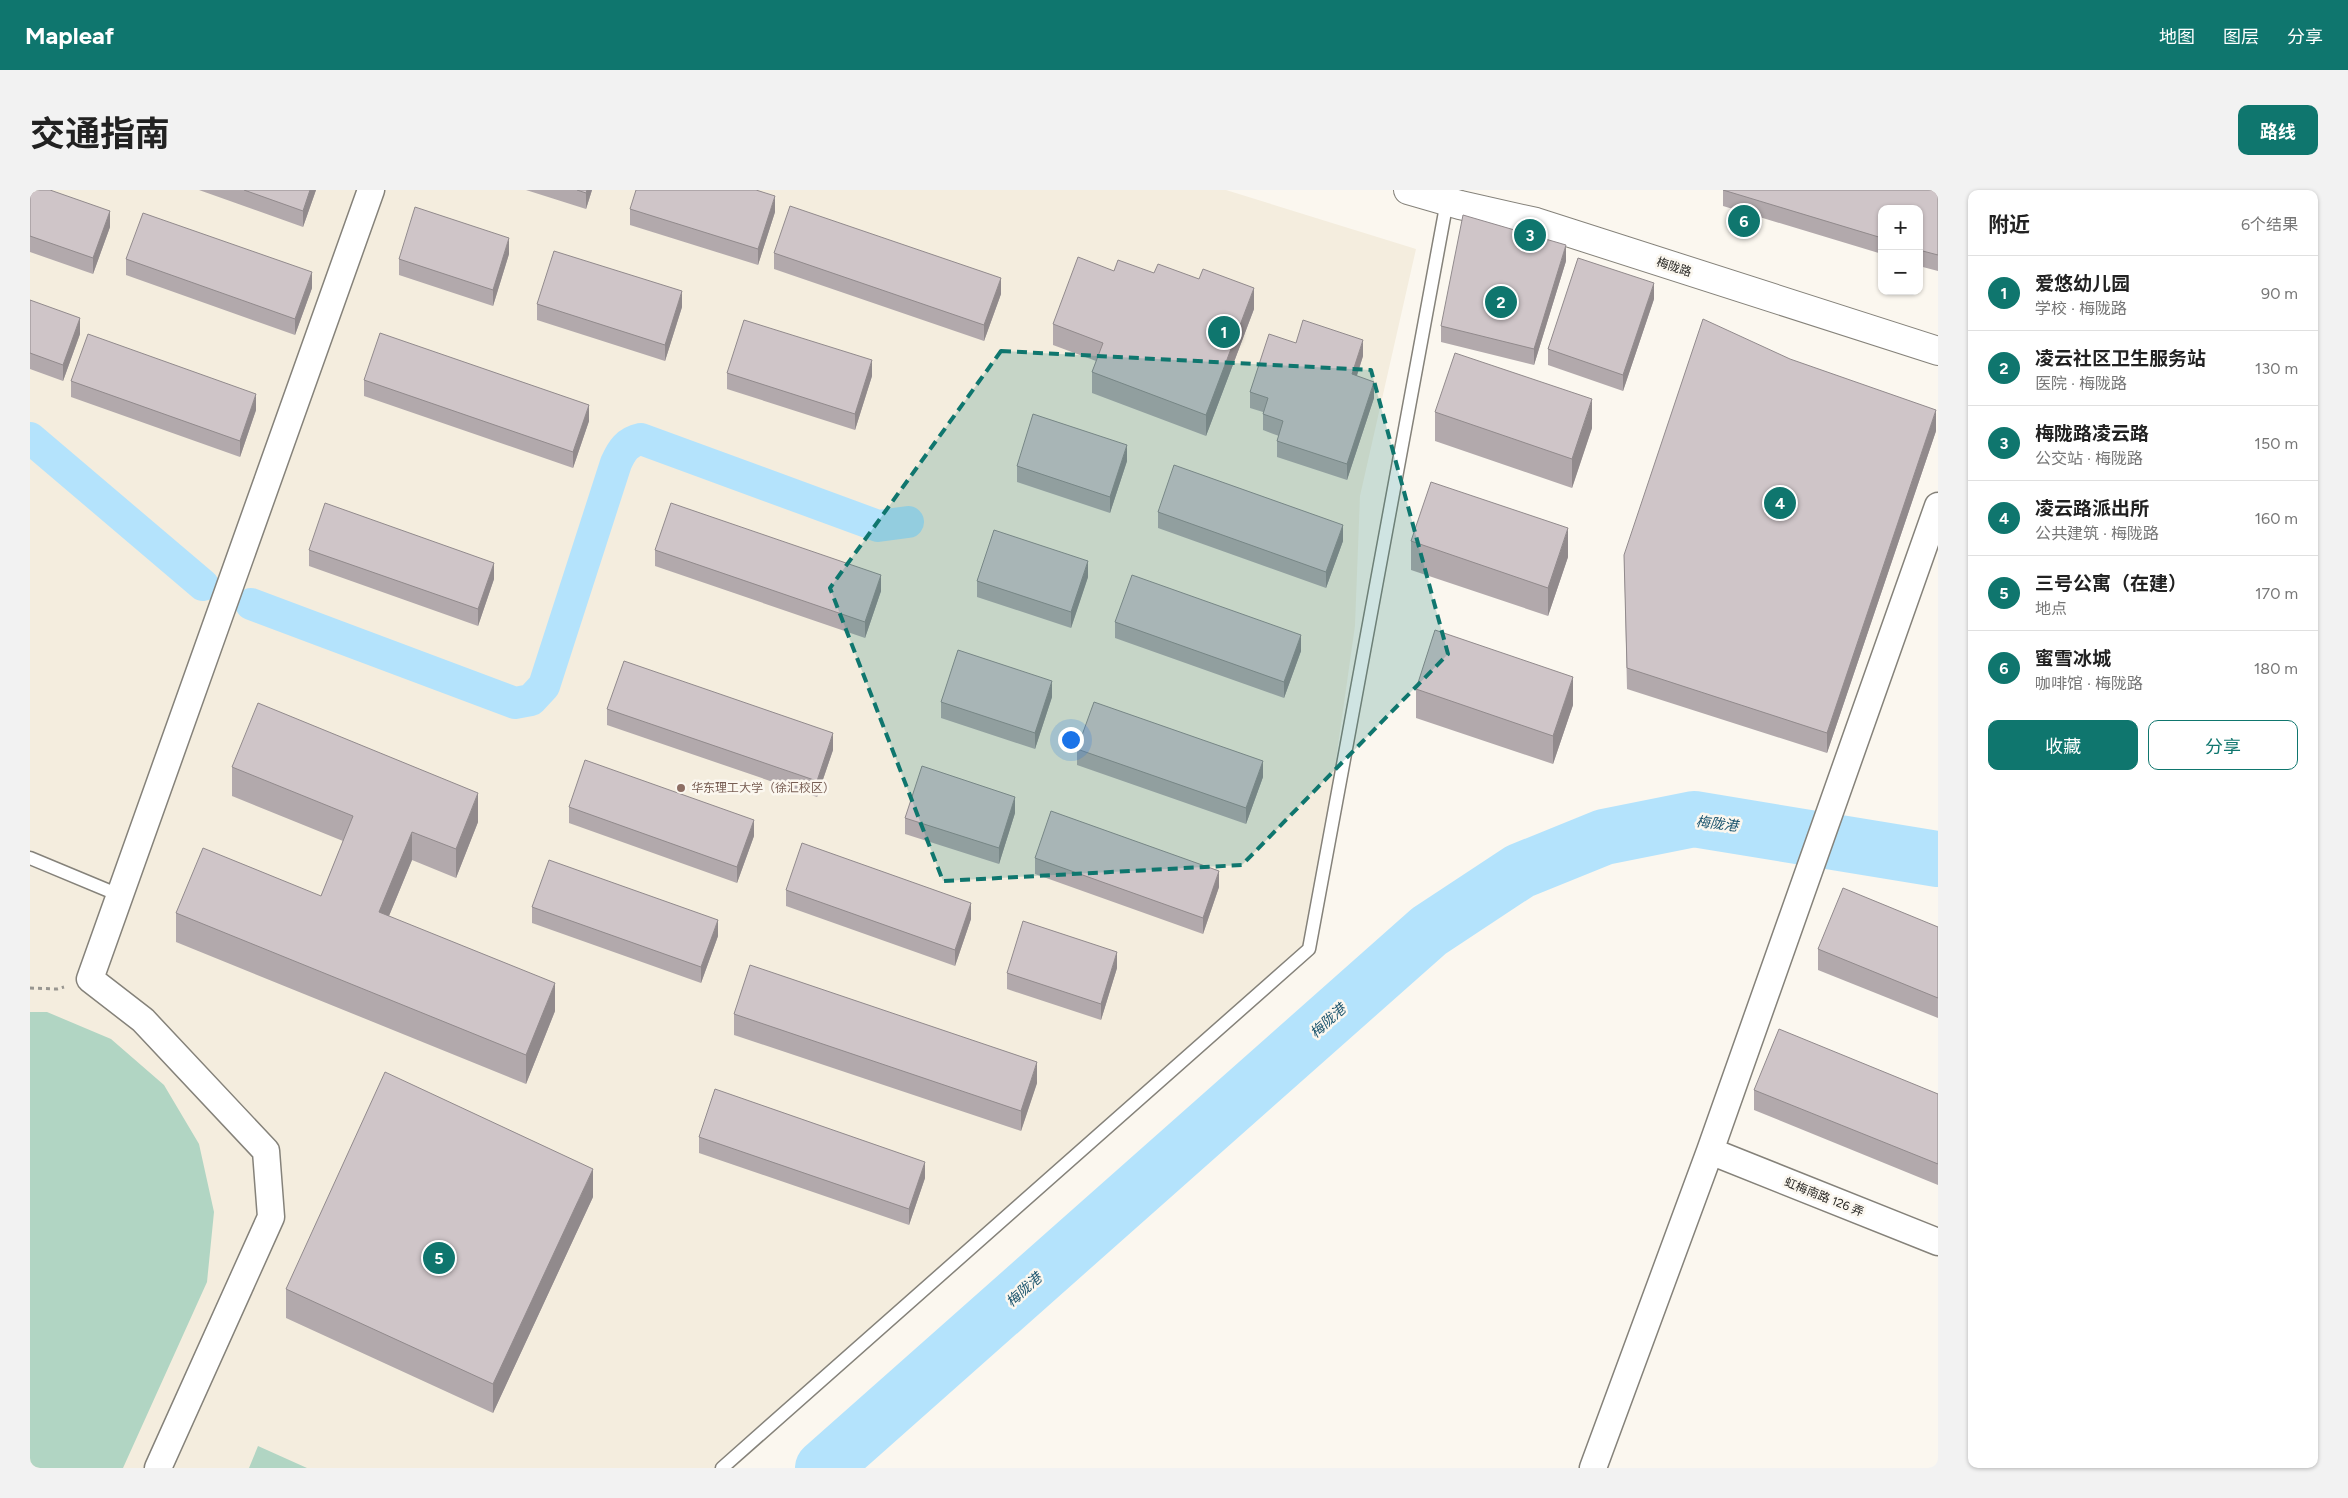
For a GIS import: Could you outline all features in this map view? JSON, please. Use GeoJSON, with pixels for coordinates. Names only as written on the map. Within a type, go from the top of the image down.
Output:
{"type":"FeatureCollection","features":[{"type":"Feature","properties":{"kind":"street"},"geometry":{"type":"LineString","coordinates":[[158,1468],[271,1217],[266,1151],[143,1020],[90,979],[370,190]]}},
{"type":"Feature","properties":{"kind":"street","name":"梅陇路"},"geometry":{"type":"LineString","coordinates":[[1408,190],[1536,222],[1938,351]]}},
{"type":"Feature","properties":{"kind":"street"},"geometry":{"type":"LineString","coordinates":[[1593,1468],[1710,1151],[1938,506]]}},
{"type":"Feature","properties":{"kind":"street","name":"虹梅南路 126 弄"},"geometry":{"type":"LineString","coordinates":[[1710,1151],[1938,1242]]}},
{"type":"Feature","properties":{"kind":"lane"},"geometry":{"type":"LineString","coordinates":[[722,1468],[1308,949],[1447,201]]}},
{"type":"Feature","properties":{"kind":"lane"},"geometry":{"type":"LineString","coordinates":[[30,858],[120,895]]}},
{"type":"Feature","properties":{"kind":"highlighted area"},"geometry":{"type":"Polygon","coordinates":[[[1001,351],[1371,370],[1448,654],[1242,865],[943,881],[830,588],[1001,351]]]}},
{"type":"Feature","properties":{"kind":"shaded area","name":"华东理工大学（徐汇校区）"},"geometry":{"type":"Polygon","coordinates":[[[30,190],[1226,190],[1416,249],[1360,496],[1355,626],[1309,949],[734,1468],[30,1468],[30,190]]]}},
{"type":"Feature","properties":{"kind":"green space"},"geometry":{"type":"Polygon","coordinates":[[[30,1012],[47,1012],[111,1039],[164,1085],[199,1144],[214,1212],[207,1282],[123,1468],[30,1468],[30,1012]]]}},
{"type":"Feature","properties":{"kind":"green space"},"geometry":{"type":"Polygon","coordinates":[[[258,1446],[307,1468],[249,1468],[258,1446]]]}},
{"type":"Feature","properties":{"kind":"building"},"geometry":{"type":"Polygon","coordinates":[[[30,190],[50,190],[110,211],[93,258],[30,236],[30,190]]]}},
{"type":"Feature","properties":{"kind":"building"},"geometry":{"type":"Polygon","coordinates":[[[244,190],[310,190],[303,211],[244,190]]]}},
{"type":"Feature","properties":{"kind":"building"},"geometry":{"type":"Polygon","coordinates":[[[636,190],[756,190],[775,196],[758,249],[630,209],[636,190]]]}},
{"type":"Feature","properties":{"kind":"building"},"geometry":{"type":"Polygon","coordinates":[[[1723,190],[1938,190],[1938,255],[1923,251],[1923,205],[1878,205],[1878,237],[1723,190]]]}},
{"type":"Feature","properties":{"kind":"building"},"geometry":{"type":"Polygon","coordinates":[[[790,206],[1001,278],[984,325],[774,253],[790,206]]]}},
{"type":"Feature","properties":{"kind":"building"},"geometry":{"type":"Polygon","coordinates":[[[415,207],[509,238],[493,290],[399,259],[415,207]]]}},
{"type":"Feature","properties":{"kind":"building"},"geometry":{"type":"Polygon","coordinates":[[[143,213],[312,272],[295,319],[126,259],[143,213]]]}},
{"type":"Feature","properties":{"kind":"building"},"geometry":{"type":"Polygon","coordinates":[[[1463,215],[1566,245],[1534,349],[1441,326],[1463,215]]]}},
{"type":"Feature","properties":{"kind":"building"},"geometry":{"type":"Polygon","coordinates":[[[554,251],[682,291],[665,345],[537,304],[554,251]]]}},
{"type":"Feature","properties":{"kind":"building"},"geometry":{"type":"Polygon","coordinates":[[[1078,257],[1114,271],[1118,260],[1154,273],[1158,264],[1199,279],[1203,269],[1254,288],[1206,415],[1092,372],[1103,343],[1053,324],[1078,257]]]}},
{"type":"Feature","properties":{"kind":"building"},"geometry":{"type":"Polygon","coordinates":[[[1578,258],[1654,283],[1623,375],[1548,349],[1578,258]]]}},
{"type":"Feature","properties":{"kind":"building"},"geometry":{"type":"Polygon","coordinates":[[[30,300],[80,318],[63,365],[30,353],[30,300]]]}},
{"type":"Feature","properties":{"kind":"building"},"geometry":{"type":"Polygon","coordinates":[[[1703,319],[1790,359],[1936,410],[1827,733],[1627,668],[1624,555],[1703,319]]]}},
{"type":"Feature","properties":{"kind":"building"},"geometry":{"type":"Polygon","coordinates":[[[744,320],[872,360],[855,414],[727,373],[744,320]]]}},
{"type":"Feature","properties":{"kind":"building"},"geometry":{"type":"Polygon","coordinates":[[[1303,320],[1363,340],[1352,374],[1374,382],[1347,464],[1277,441],[1283,421],[1263,414],[1268,398],[1250,392],[1269,334],[1296,343],[1303,320]]]}},
{"type":"Feature","properties":{"kind":"building"},"geometry":{"type":"Polygon","coordinates":[[[380,333],[589,405],[573,452],[364,380],[380,333]]]}},
{"type":"Feature","properties":{"kind":"building"},"geometry":{"type":"Polygon","coordinates":[[[88,334],[256,394],[240,441],[71,381],[88,334]]]}},
{"type":"Feature","properties":{"kind":"building"},"geometry":{"type":"Polygon","coordinates":[[[1455,353],[1592,399],[1572,459],[1435,412],[1455,353]]]}},
{"type":"Feature","properties":{"kind":"building"},"geometry":{"type":"Polygon","coordinates":[[[1033,414],[1127,445],[1110,497],[1017,466],[1033,414]]]}},
{"type":"Feature","properties":{"kind":"building"},"geometry":{"type":"Polygon","coordinates":[[[1174,465],[1343,525],[1326,572],[1158,512],[1174,465]]]}},
{"type":"Feature","properties":{"kind":"building"},"geometry":{"type":"Polygon","coordinates":[[[1431,482],[1568,528],[1548,588],[1411,541],[1431,482]]]}},
{"type":"Feature","properties":{"kind":"building"},"geometry":{"type":"Polygon","coordinates":[[[325,503],[494,563],[478,609],[309,550],[325,503]]]}},
{"type":"Feature","properties":{"kind":"building"},"geometry":{"type":"Polygon","coordinates":[[[671,503],[881,575],[865,622],[655,550],[671,503]]]}},
{"type":"Feature","properties":{"kind":"building"},"geometry":{"type":"Polygon","coordinates":[[[994,530],[1088,561],[1071,612],[977,581],[994,530]]]}},
{"type":"Feature","properties":{"kind":"building"},"geometry":{"type":"Polygon","coordinates":[[[1132,575],[1301,635],[1284,682],[1115,622],[1132,575]]]}},
{"type":"Feature","properties":{"kind":"building"},"geometry":{"type":"Polygon","coordinates":[[[1435,630],[1573,677],[1553,736],[1416,689],[1435,630]]]}},
{"type":"Feature","properties":{"kind":"building"},"geometry":{"type":"Polygon","coordinates":[[[958,650],[1052,681],[1035,733],[941,702],[958,650]]]}},
{"type":"Feature","properties":{"kind":"building"},"geometry":{"type":"Polygon","coordinates":[[[624,661],[833,733],[817,781],[607,709],[624,661]]]}},
{"type":"Feature","properties":{"kind":"building"},"geometry":{"type":"Polygon","coordinates":[[[1094,702],[1263,761],[1246,808],[1077,749],[1094,702]]]}},
{"type":"Feature","properties":{"kind":"building"},"geometry":{"type":"Polygon","coordinates":[[[258,703],[478,793],[456,849],[412,832],[379,912],[555,983],[526,1055],[176,913],[203,848],[321,896],[353,816],[232,767],[258,703]]]}},
{"type":"Feature","properties":{"kind":"building"},"geometry":{"type":"Polygon","coordinates":[[[585,760],[754,820],[737,867],[569,807],[585,760]]]}},
{"type":"Feature","properties":{"kind":"building"},"geometry":{"type":"Polygon","coordinates":[[[922,766],[1015,797],[999,848],[905,818],[922,766]]]}},
{"type":"Feature","properties":{"kind":"building"},"geometry":{"type":"Polygon","coordinates":[[[1051,811],[1219,871],[1203,918],[1035,858],[1051,811]]]}},
{"type":"Feature","properties":{"kind":"building"},"geometry":{"type":"Polygon","coordinates":[[[802,843],[971,903],[955,950],[786,890],[802,843]]]}},
{"type":"Feature","properties":{"kind":"building"},"geometry":{"type":"Polygon","coordinates":[[[549,860],[718,920],[701,967],[532,907],[549,860]]]}},
{"type":"Feature","properties":{"kind":"building"},"geometry":{"type":"Polygon","coordinates":[[[1843,888],[1938,927],[1938,998],[1818,949],[1843,888]]]}},
{"type":"Feature","properties":{"kind":"building"},"geometry":{"type":"Polygon","coordinates":[[[1023,921],[1117,952],[1101,1004],[1007,973],[1023,921]]]}},
{"type":"Feature","properties":{"kind":"building"},"geometry":{"type":"Polygon","coordinates":[[[750,965],[1037,1062],[1021,1111],[734,1014],[750,965]]]}},
{"type":"Feature","properties":{"kind":"building"},"geometry":{"type":"Polygon","coordinates":[[[1779,1029],[1938,1094],[1938,1164],[1754,1090],[1779,1029]]]}},
{"type":"Feature","properties":{"kind":"building"},"geometry":{"type":"Polygon","coordinates":[[[385,1072],[593,1169],[493,1384],[286,1289],[385,1072]]]}},
{"type":"Feature","properties":{"kind":"building"},"geometry":{"type":"Polygon","coordinates":[[[715,1089],[925,1162],[909,1209],[699,1137],[715,1089]]]}},
{"type":"Feature","properties":{"kind":"waterway"},"geometry":{"type":"LineString","coordinates":[[30,438],[203,585]]}},
{"type":"Feature","properties":{"kind":"waterway"},"geometry":{"type":"LineString","coordinates":[[251,604],[515,703],[531,700],[544,686],[616,463],[623,450],[632,442],[641,439],[878,526],[908,522]]}},
{"type":"Feature","properties":{"kind":"waterway","name":"梅陇港"},"geometry":{"type":"LineString","coordinates":[[823,1468],[1429,931],[1520,871],[1604,837],[1694,819],[1938,859]]}},
{"type":"Feature","properties":{"kind":"place","name":"蜜雪冰城"},"geometry":{"type":"Point","coordinates":[1744,221]}},
{"type":"Feature","properties":{"kind":"place","name":"梅陇路凌云路"},"geometry":{"type":"Point","coordinates":[1530,235]}},
{"type":"Feature","properties":{"kind":"place","name":"凌云社区卫生服务站"},"geometry":{"type":"Point","coordinates":[1501,302]}},
{"type":"Feature","properties":{"kind":"place","name":"爱悠幼儿园"},"geometry":{"type":"Point","coordinates":[1224,332]}},
{"type":"Feature","properties":{"kind":"place","name":"凌云路派出所"},"geometry":{"type":"Point","coordinates":[1780,503]}},
{"type":"Feature","properties":{"kind":"place","name":"华东理工大学（徐汇校区）"},"geometry":{"type":"Point","coordinates":[681,788]}},
{"type":"Feature","properties":{"kind":"place","name":"三号公寓（在建）"},"geometry":{"type":"Point","coordinates":[439,1258]}}]}
